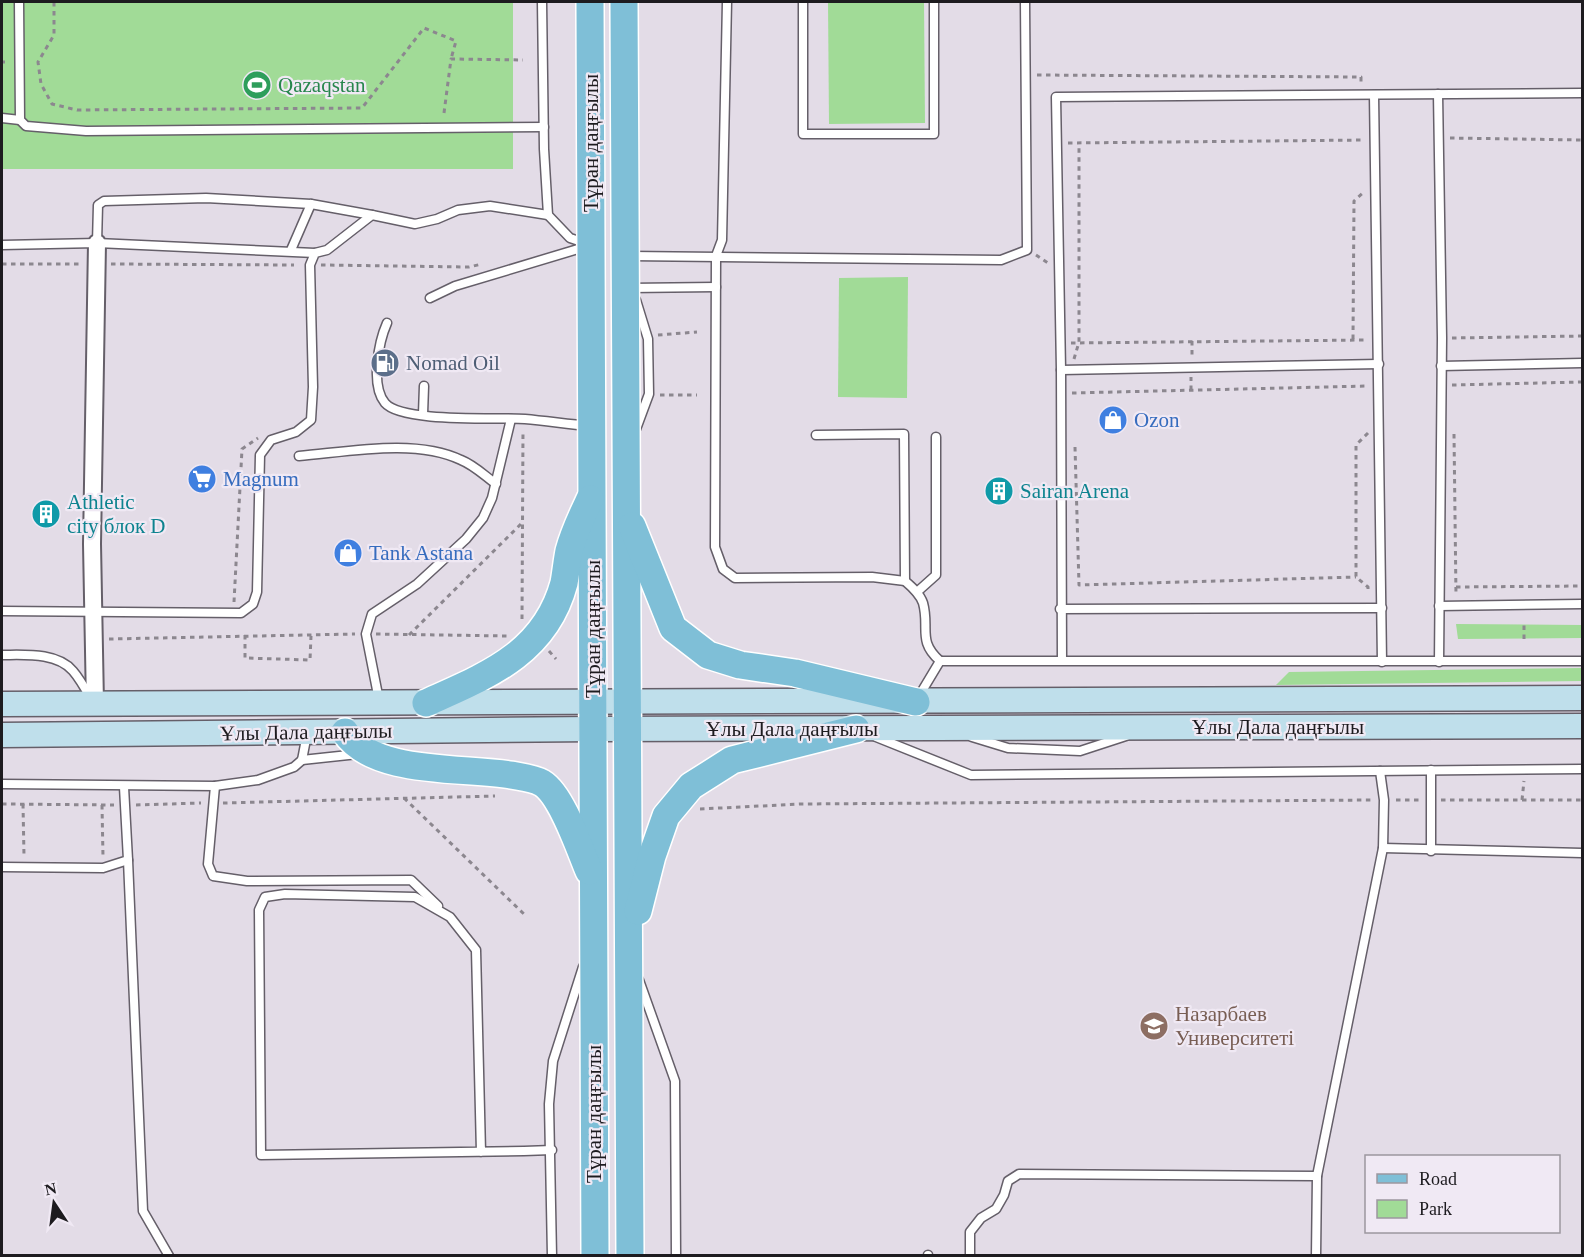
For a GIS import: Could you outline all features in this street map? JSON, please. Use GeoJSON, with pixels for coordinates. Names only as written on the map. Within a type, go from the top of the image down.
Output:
{"type":"FeatureCollection","features":[{"type":"Feature","properties":{"kind":"main road","name":"Тұран даңғылы"},"geometry":{"type":"LineString","coordinates":[[590,2],[595,1256]]}},
{"type":"Feature","properties":{"kind":"main road","name":"Тұран даңғылы"},"geometry":{"type":"LineString","coordinates":[[627,8],[626,509],[630,1256]]}},
{"type":"Feature","properties":{"kind":"main road"},"geometry":{"type":"LineString","coordinates":[[426,703],[496,672],[529,636],[557,599],[564,583],[575,531],[593,493]]}},
{"type":"Feature","properties":{"kind":"main road"},"geometry":{"type":"LineString","coordinates":[[626,509],[673,628],[708,655],[740,665],[795,673],[916,702]]}},
{"type":"Feature","properties":{"kind":"main road","name":"Ұлы Дала даңғылы"},"geometry":{"type":"LineString","coordinates":[[2,735],[594,729],[627,716],[916,702],[1582,698]]}},
{"type":"Feature","properties":{"kind":"main road","name":"Ұлы Дала даңғылы"},"geometry":{"type":"LineString","coordinates":[[2,704],[594,703],[627,716],[856,729],[1582,726]]}},
{"type":"Feature","properties":{"kind":"main road"},"geometry":{"type":"LineString","coordinates":[[628,950],[652,856],[666,816],[691,786],[732,760],[856,729]]}},
{"type":"Feature","properties":{"kind":"main road"},"geometry":{"type":"LineString","coordinates":[[345,732],[351,741],[368,753],[386,761],[486,771],[544,783],[554,796],[592,878]]}},
{"type":"Feature","properties":{"kind":"street"},"geometry":{"type":"LineString","coordinates":[[95,704],[92,544],[97,243]]}},
{"type":"Feature","properties":{"kind":"lane"},"geometry":{"type":"LineString","coordinates":[[19,2],[20,120]]}},
{"type":"Feature","properties":{"kind":"lane"},"geometry":{"type":"LineString","coordinates":[[542,2],[548,215]]}},
{"type":"Feature","properties":{"kind":"lane"},"geometry":{"type":"LineString","coordinates":[[727,2],[722,240],[716,256],[716,547],[723,569],[735,578],[872,577],[905,581],[917,592],[923,604],[925,638],[930,652],[940,661],[1582,661]]}},
{"type":"Feature","properties":{"kind":"lane"},"geometry":{"type":"LineString","coordinates":[[803,2],[803,134],[934,134],[934,2]]}},
{"type":"Feature","properties":{"kind":"lane"},"geometry":{"type":"LineString","coordinates":[[627,274],[716,256],[1001,260],[1027,250],[1025,2]]}},
{"type":"Feature","properties":{"kind":"lane"},"geometry":{"type":"LineString","coordinates":[[1062,660],[1060,609],[1061,370],[1056,97],[1582,93]]}},
{"type":"Feature","properties":{"kind":"lane"},"geometry":{"type":"LineString","coordinates":[[1438,94],[1442,338],[1439,662]]}},
{"type":"Feature","properties":{"kind":"lane"},"geometry":{"type":"LineString","coordinates":[[1374,95],[1382,662]]}},
{"type":"Feature","properties":{"kind":"lane"},"geometry":{"type":"LineString","coordinates":[[2,118],[20,120],[26,126],[86,131],[544,127]]}},
{"type":"Feature","properties":{"kind":"lane"},"geometry":{"type":"LineString","coordinates":[[97,243],[98,205],[101,201],[206,198],[310,204],[415,224],[437,219],[458,210],[490,206],[548,215],[570,238],[591,245]]}},
{"type":"Feature","properties":{"kind":"lane"},"geometry":{"type":"LineString","coordinates":[[291,250],[310,204]]}},
{"type":"Feature","properties":{"kind":"lane"},"geometry":{"type":"LineString","coordinates":[[2,245],[97,243],[291,250],[315,253],[327,250],[372,215]]}},
{"type":"Feature","properties":{"kind":"lane"},"geometry":{"type":"LineString","coordinates":[[430,298],[455,286],[591,245]]}},
{"type":"Feature","properties":{"kind":"lane"},"geometry":{"type":"LineString","coordinates":[[2,611],[241,613],[253,604],[257,592],[260,455],[271,440],[296,432],[310,420],[313,387],[310,265],[315,253]]}},
{"type":"Feature","properties":{"kind":"lane"},"geometry":{"type":"LineString","coordinates":[[627,274],[716,287]]}},
{"type":"Feature","properties":{"kind":"lane"},"geometry":{"type":"LineString","coordinates":[[387,323],[380,338],[379,389],[384,402],[394,410],[453,418],[523,419],[592,427]]}},
{"type":"Feature","properties":{"kind":"lane"},"geometry":{"type":"LineString","coordinates":[[1442,366],[1582,363]]}},
{"type":"Feature","properties":{"kind":"lane"},"geometry":{"type":"LineString","coordinates":[[1061,370],[1379,364]]}},
{"type":"Feature","properties":{"kind":"lane"},"geometry":{"type":"LineString","coordinates":[[423,414],[424,386]]}},
{"type":"Feature","properties":{"kind":"lane"},"geometry":{"type":"LineString","coordinates":[[379,703],[366,634],[372,614],[417,584],[466,539],[488,509],[511,419]]}},
{"type":"Feature","properties":{"kind":"lane"},"geometry":{"type":"LineString","coordinates":[[816,435],[904,434],[905,581]]}},
{"type":"Feature","properties":{"kind":"lane"},"geometry":{"type":"LineString","coordinates":[[917,592],[936,575],[936,437]]}},
{"type":"Feature","properties":{"kind":"lane"},"geometry":{"type":"LineString","coordinates":[[299,456],[401,448],[436,453],[460,459],[495,484]]}},
{"type":"Feature","properties":{"kind":"lane"},"geometry":{"type":"LineString","coordinates":[[1439,606],[1582,603]]}},
{"type":"Feature","properties":{"kind":"lane"},"geometry":{"type":"LineString","coordinates":[[1060,609],[1382,608]]}},
{"type":"Feature","properties":{"kind":"lane"},"geometry":{"type":"LineString","coordinates":[[2,655],[36,655],[59,661],[73,669],[95,704]]}},
{"type":"Feature","properties":{"kind":"lane"},"geometry":{"type":"LineString","coordinates":[[916,702],[940,661]]}},
{"type":"Feature","properties":{"kind":"lane"},"geometry":{"type":"LineString","coordinates":[[856,729],[971,775],[1582,769]]}},
{"type":"Feature","properties":{"kind":"lane"},"geometry":{"type":"LineString","coordinates":[[302,760],[307,732]]}},
{"type":"Feature","properties":{"kind":"lane"},"geometry":{"type":"LineString","coordinates":[[2,784],[124,787],[215,786],[279,774],[302,760],[368,753]]}},
{"type":"Feature","properties":{"kind":"lane"},"geometry":{"type":"LineString","coordinates":[[1431,770],[1431,851]]}},
{"type":"Feature","properties":{"kind":"lane"},"geometry":{"type":"LineString","coordinates":[[1316,1256],[1317,1176],[1383,848],[1384,800],[1380,771]]}},
{"type":"Feature","properties":{"kind":"lane"},"geometry":{"type":"LineString","coordinates":[[215,786],[208,864],[210,874],[218,879],[411,880],[450,917],[476,950],[481,1152]]}},
{"type":"Feature","properties":{"kind":"lane"},"geometry":{"type":"LineString","coordinates":[[124,787],[143,1211],[169,1256]]}},
{"type":"Feature","properties":{"kind":"lane"},"geometry":{"type":"LineString","coordinates":[[1383,848],[1582,853]]}},
{"type":"Feature","properties":{"kind":"lane"},"geometry":{"type":"LineString","coordinates":[[2,867],[103,868],[128,860]]}},
{"type":"Feature","properties":{"kind":"lane"},"geometry":{"type":"LineString","coordinates":[[450,917],[415,897],[285,894],[266,897],[259,910],[261,1155],[552,1150]]}},
{"type":"Feature","properties":{"kind":"lane"},"geometry":{"type":"LineString","coordinates":[[552,1256],[552,1150],[549,1104],[553,1061],[592,942]]}},
{"type":"Feature","properties":{"kind":"lane"},"geometry":{"type":"LineString","coordinates":[[628,950],[675,1081],[676,1256]]}},
{"type":"Feature","properties":{"kind":"lane"},"geometry":{"type":"LineString","coordinates":[[970,1256],[970,1232],[981,1218],[996,1209],[1004,1195],[1008,1181],[1019,1174],[1317,1176]]}},
{"type":"Feature","properties":{"kind":"path"},"geometry":{"type":"LineString","coordinates":[[54,2],[54,35],[38,62],[41,84],[52,104],[77,110],[362,108],[424,28],[456,41],[451,59],[444,114]]}},
{"type":"Feature","properties":{"kind":"path"},"geometry":{"type":"LineString","coordinates":[[451,59],[523,60]]}},
{"type":"Feature","properties":{"kind":"path"},"geometry":{"type":"LineString","coordinates":[[1026,75],[1361,77],[1360,95]]}},
{"type":"Feature","properties":{"kind":"path"},"geometry":{"type":"LineString","coordinates":[[1450,127],[1450,138],[1582,140]]}},
{"type":"Feature","properties":{"kind":"path"},"geometry":{"type":"LineString","coordinates":[[1362,129],[1364,150]]}},
{"type":"Feature","properties":{"kind":"path"},"geometry":{"type":"LineString","coordinates":[[1057,143],[1375,140]]}},
{"type":"Feature","properties":{"kind":"path"},"geometry":{"type":"LineString","coordinates":[[1073,393],[1072,371],[1079,342],[1079,143]]}},
{"type":"Feature","properties":{"kind":"path"},"geometry":{"type":"LineString","coordinates":[[1353,339],[1354,201],[1367,190]]}},
{"type":"Feature","properties":{"kind":"path"},"geometry":{"type":"LineString","coordinates":[[1027,250],[1059,269]]}},
{"type":"Feature","properties":{"kind":"path"},"geometry":{"type":"LineString","coordinates":[[2,264],[469,267],[490,262]]}},
{"type":"Feature","properties":{"kind":"path"},"geometry":{"type":"LineString","coordinates":[[658,344],[658,333],[696,332]]}},
{"type":"Feature","properties":{"kind":"path"},"geometry":{"type":"LineString","coordinates":[[1442,338],[1582,336]]}},
{"type":"Feature","properties":{"kind":"path"},"geometry":{"type":"LineString","coordinates":[[1060,343],[1366,339],[1366,366]]}},
{"type":"Feature","properties":{"kind":"path"},"geometry":{"type":"LineString","coordinates":[[1441,386],[1582,382],[1582,372]]}},
{"type":"Feature","properties":{"kind":"path"},"geometry":{"type":"LineString","coordinates":[[659,385],[659,395],[697,395]]}},
{"type":"Feature","properties":{"kind":"path"},"geometry":{"type":"LineString","coordinates":[[1366,385],[1367,396]]}},
{"type":"Feature","properties":{"kind":"path"},"geometry":{"type":"LineString","coordinates":[[1061,393],[1379,386]]}},
{"type":"Feature","properties":{"kind":"path"},"geometry":{"type":"LineString","coordinates":[[94,639],[366,634],[529,636],[523,522],[523,419]]}},
{"type":"Feature","properties":{"kind":"path"},"geometry":{"type":"LineString","coordinates":[[1356,576],[1356,445],[1370,430]]}},
{"type":"Feature","properties":{"kind":"path"},"geometry":{"type":"LineString","coordinates":[[1454,433],[1456,605]]}},
{"type":"Feature","properties":{"kind":"path"},"geometry":{"type":"LineString","coordinates":[[1074,441],[1079,585],[1356,576],[1368,587],[1368,609]]}},
{"type":"Feature","properties":{"kind":"path"},"geometry":{"type":"LineString","coordinates":[[409,634],[523,522]]}},
{"type":"Feature","properties":{"kind":"path"},"geometry":{"type":"LineString","coordinates":[[1456,587],[1582,586]]}},
{"type":"Feature","properties":{"kind":"path"},"geometry":{"type":"LineString","coordinates":[[1524,625],[1524,639]]}},
{"type":"Feature","properties":{"kind":"path"},"geometry":{"type":"LineString","coordinates":[[245,635],[245,658],[310,660],[310,635]]}},
{"type":"Feature","properties":{"kind":"path"},"geometry":{"type":"LineString","coordinates":[[1522,800],[1524,776]]}},
{"type":"Feature","properties":{"kind":"path"},"geometry":{"type":"LineString","coordinates":[[2,804],[124,805],[505,796]]}},
{"type":"Feature","properties":{"kind":"path"},"geometry":{"type":"LineString","coordinates":[[405,798],[526,915]]}},
{"type":"Feature","properties":{"kind":"path"},"geometry":{"type":"LineString","coordinates":[[681,798],[700,809],[801,804],[1582,800]]}},
{"type":"Feature","properties":{"kind":"path"},"geometry":{"type":"LineString","coordinates":[[23,804],[24,867]]}},
{"type":"Feature","properties":{"kind":"path"},"geometry":{"type":"LineString","coordinates":[[102,805],[103,868]]}},
{"type":"Feature","properties":{"kind":"green space","name":"Qazaqstan"},"geometry":{"type":"Polygon","coordinates":[[[2,2],[513,2],[513,169],[2,169],[2,2]]]}},
{"type":"Feature","properties":{"kind":"green space"},"geometry":{"type":"Polygon","coordinates":[[[828,2],[924,2],[925,123],[829,124],[828,2]]]}},
{"type":"Feature","properties":{"kind":"green space"},"geometry":{"type":"Polygon","coordinates":[[[908,277],[907,398],[838,397],[839,278],[908,277]]]}},
{"type":"Feature","properties":{"kind":"green space"},"geometry":{"type":"Polygon","coordinates":[[[1456,624],[1582,625],[1582,638],[1458,639],[1456,624]]]}},
{"type":"Feature","properties":{"kind":"green space"},"geometry":{"type":"Polygon","coordinates":[[[1582,668],[1582,681],[1276,685],[1289,672],[1582,668]]]}},
{"type":"Feature","properties":{"kind":"place","name":"Qazaqstan"},"geometry":{"type":"Point","coordinates":[257,85]}},
{"type":"Feature","properties":{"kind":"place","name":"Nomad Oil"},"geometry":{"type":"Point","coordinates":[385,363]}},
{"type":"Feature","properties":{"kind":"place","name":"Ozon"},"geometry":{"type":"Point","coordinates":[1113,420]}},
{"type":"Feature","properties":{"kind":"place","name":"Magnum"},"geometry":{"type":"Point","coordinates":[202,479]}},
{"type":"Feature","properties":{"kind":"place","name":"Sairan Arena"},"geometry":{"type":"Point","coordinates":[999,491]}},
{"type":"Feature","properties":{"kind":"place","name":"Athletic city блок D"},"geometry":{"type":"Point","coordinates":[46,514]}},
{"type":"Feature","properties":{"kind":"place","name":"Tank Astana"},"geometry":{"type":"Point","coordinates":[348,553]}},
{"type":"Feature","properties":{"kind":"place","name":"Назарбаев Университеті"},"geometry":{"type":"Point","coordinates":[1154,1026]}}]}
